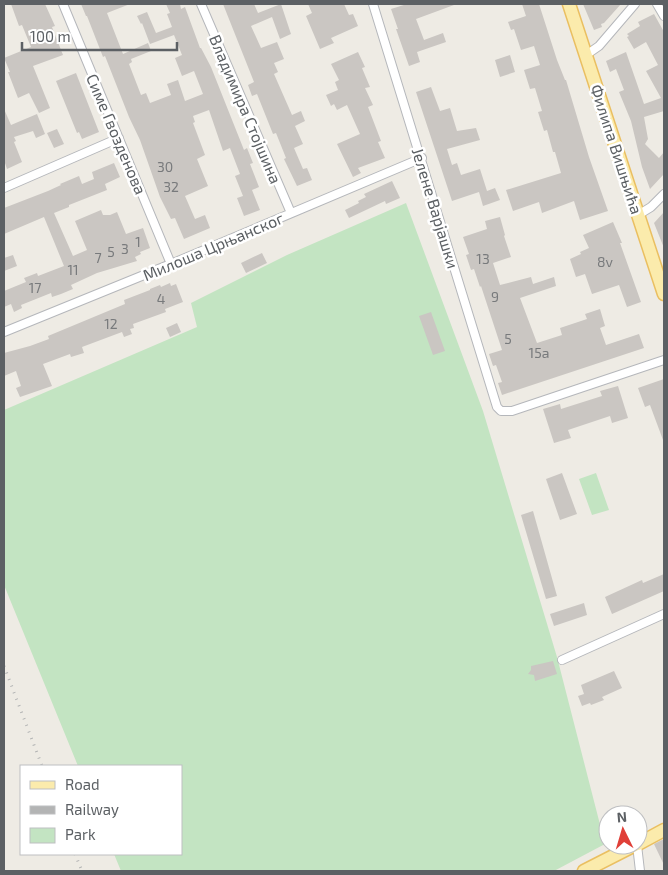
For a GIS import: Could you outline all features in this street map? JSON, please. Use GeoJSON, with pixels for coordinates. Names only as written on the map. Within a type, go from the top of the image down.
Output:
{"type":"FeatureCollection","features":[{"type":"Feature","properties":{"kind":"main road","name":"Филипа Вишњића"},"geometry":{"type":"LineString","coordinates":[[569,4],[664,294]]}},
{"type":"Feature","properties":{"kind":"main road"},"geometry":{"type":"LineString","coordinates":[[648,839],[664,830]]}},
{"type":"Feature","properties":{"kind":"main road"},"geometry":{"type":"LineString","coordinates":[[584,871],[617,855]]}},
{"type":"Feature","properties":{"kind":"street","name":"Симе Гвозденова"},"geometry":{"type":"LineString","coordinates":[[63,4],[171,264]]}},
{"type":"Feature","properties":{"kind":"street","name":"Владимира Стојшина"},"geometry":{"type":"LineString","coordinates":[[201,4],[291,213]]}},
{"type":"Feature","properties":{"kind":"street","name":"Јелене Варјашки"},"geometry":{"type":"LineString","coordinates":[[373,4],[422,158],[494,402],[501,411],[512,411],[664,360]]}},
{"type":"Feature","properties":{"kind":"street"},"geometry":{"type":"LineString","coordinates":[[586,55],[599,46],[635,4]]}},
{"type":"Feature","properties":{"kind":"street"},"geometry":{"type":"LineString","coordinates":[[657,4],[664,16]]}},
{"type":"Feature","properties":{"kind":"street"},"geometry":{"type":"LineString","coordinates":[[4,188],[119,138]]}},
{"type":"Feature","properties":{"kind":"street","name":"Милоша Црњанског"},"geometry":{"type":"LineString","coordinates":[[4,332],[422,158]]}},
{"type":"Feature","properties":{"kind":"street"},"geometry":{"type":"LineString","coordinates":[[638,215],[652,207],[664,194]]}},
{"type":"Feature","properties":{"kind":"street"},"geometry":{"type":"LineString","coordinates":[[562,660],[664,614]]}},
{"type":"Feature","properties":{"kind":"street"},"geometry":{"type":"LineString","coordinates":[[638,855],[640,871]]}},
{"type":"Feature","properties":{"kind":"green space"},"geometry":{"type":"Polygon","coordinates":[[[406,203],[483,411],[557,657],[598,817],[598,848],[554,871],[121,871],[114,855],[182,855],[182,765],[78,765],[4,585],[4,410],[197,327],[191,303],[287,255],[406,203]]]}},
{"type":"Feature","properties":{"kind":"green space"},"geometry":{"type":"Polygon","coordinates":[[[596,473],[609,510],[592,515],[579,479],[596,473]]]}},
{"type":"Feature","properties":{"kind":"building"},"geometry":{"type":"Polygon","coordinates":[[[11,4],[45,4],[55,26],[52,27],[63,55],[33,66],[50,108],[39,113],[29,93],[18,98],[4,58],[31,47],[22,25],[19,26],[11,4]]]}},
{"type":"Feature","properties":{"kind":"building"},"geometry":{"type":"Polygon","coordinates":[[[81,4],[130,4],[107,13],[123,54],[148,43],[151,51],[131,59],[132,62],[129,64],[141,95],[146,93],[150,103],[171,95],[167,84],[178,80],[185,101],[203,94],[194,71],[182,76],[175,58],[182,55],[174,35],[150,44],[142,23],[137,16],[147,12],[156,33],[172,27],[167,14],[170,13],[166,4],[180,4],[181,9],[185,7],[200,48],[211,67],[244,150],[247,148],[253,163],[250,164],[259,187],[252,190],[260,210],[244,216],[237,198],[243,196],[235,176],[240,174],[230,148],[223,151],[209,110],[193,116],[195,122],[193,123],[205,155],[197,159],[208,186],[185,196],[195,219],[205,215],[210,228],[184,239],[175,218],[171,219],[160,197],[140,140],[81,4]]]}},
{"type":"Feature","properties":{"kind":"building"},"geometry":{"type":"Polygon","coordinates":[[[223,4],[254,4],[258,13],[281,4],[291,34],[280,39],[272,17],[251,26],[261,48],[277,42],[284,59],[274,63],[278,72],[274,74],[292,115],[301,111],[305,121],[295,126],[303,144],[294,148],[303,169],[307,168],[312,180],[297,186],[284,159],[286,158],[276,133],[273,134],[257,94],[252,96],[248,85],[254,82],[223,4]]]}},
{"type":"Feature","properties":{"kind":"building"},"geometry":{"type":"Polygon","coordinates":[[[308,4],[344,4],[349,15],[353,14],[358,26],[331,38],[334,43],[320,49],[306,16],[312,13],[308,4]]]}},
{"type":"Feature","properties":{"kind":"building"},"geometry":{"type":"Polygon","coordinates":[[[407,4],[454,5],[416,19],[424,40],[443,33],[446,42],[417,52],[420,62],[409,66],[391,9],[407,4]]]}},
{"type":"Feature","properties":{"kind":"building"},"geometry":{"type":"Polygon","coordinates":[[[522,4],[539,4],[557,60],[566,80],[589,157],[608,211],[580,220],[574,201],[542,213],[539,202],[513,211],[506,190],[561,173],[547,130],[544,131],[538,112],[542,111],[535,88],[530,89],[524,70],[540,65],[534,46],[521,50],[514,29],[511,30],[508,22],[526,16],[522,4]]]}},
{"type":"Feature","properties":{"kind":"building"},"geometry":{"type":"Polygon","coordinates":[[[583,4],[621,4],[601,24],[602,27],[594,30],[583,4]]]}},
{"type":"Feature","properties":{"kind":"building"},"geometry":{"type":"Polygon","coordinates":[[[654,14],[664,32],[664,111],[644,117],[648,139],[645,144],[659,158],[664,152],[664,174],[650,189],[642,167],[631,121],[619,92],[624,90],[616,69],[610,72],[606,61],[626,52],[644,104],[661,98],[646,71],[658,65],[646,42],[634,49],[627,37],[629,36],[627,34],[640,26],[638,22],[654,14]]]}},
{"type":"Feature","properties":{"kind":"building"},"geometry":{"type":"Polygon","coordinates":[[[358,52],[365,67],[362,68],[370,87],[365,88],[373,105],[368,107],[381,141],[378,142],[385,158],[358,168],[361,173],[353,177],[337,144],[360,134],[347,105],[337,110],[334,104],[331,106],[326,95],[338,90],[335,82],[339,80],[331,64],[358,52]]]}},
{"type":"Feature","properties":{"kind":"building"},"geometry":{"type":"Polygon","coordinates":[[[510,55],[515,72],[500,77],[495,60],[510,55]]]}},
{"type":"Feature","properties":{"kind":"building"},"geometry":{"type":"Polygon","coordinates":[[[76,73],[99,132],[82,139],[79,132],[77,133],[56,81],[76,73]]]}},
{"type":"Feature","properties":{"kind":"building"},"geometry":{"type":"Polygon","coordinates":[[[431,87],[440,111],[450,108],[457,131],[476,128],[480,140],[447,149],[452,165],[457,163],[461,175],[480,169],[487,191],[495,188],[500,200],[483,206],[479,192],[452,201],[416,92],[431,87]]]}},
{"type":"Feature","properties":{"kind":"building"},"geometry":{"type":"Polygon","coordinates":[[[4,109],[11,125],[37,114],[45,134],[36,138],[33,131],[14,137],[16,141],[14,142],[22,162],[7,169],[4,160],[4,109]]]}},
{"type":"Feature","properties":{"kind":"building"},"geometry":{"type":"Polygon","coordinates":[[[57,129],[64,144],[54,148],[47,133],[57,129]]]}},
{"type":"Feature","properties":{"kind":"building"},"geometry":{"type":"Polygon","coordinates":[[[114,163],[120,177],[105,184],[107,190],[54,213],[73,256],[87,250],[75,221],[101,210],[103,215],[117,212],[126,234],[143,228],[150,248],[140,252],[141,254],[135,257],[137,261],[97,273],[71,285],[73,289],[61,294],[52,297],[51,293],[21,305],[22,308],[14,312],[11,304],[4,307],[4,291],[26,282],[24,278],[37,273],[38,276],[64,266],[44,217],[4,234],[4,208],[48,191],[79,176],[82,184],[94,179],[92,172],[114,163]]]}},
{"type":"Feature","properties":{"kind":"building"},"geometry":{"type":"Polygon","coordinates":[[[392,181],[400,198],[386,204],[385,201],[349,218],[345,210],[359,203],[358,201],[366,197],[364,194],[392,181]]]}},
{"type":"Feature","properties":{"kind":"building"},"geometry":{"type":"Polygon","coordinates":[[[664,212],[664,248],[654,223],[664,212]]]}},
{"type":"Feature","properties":{"kind":"building"},"geometry":{"type":"Polygon","coordinates":[[[500,217],[511,257],[493,263],[500,285],[531,277],[533,284],[554,277],[556,286],[520,298],[537,343],[562,335],[560,328],[587,319],[585,314],[600,309],[605,326],[600,328],[606,345],[639,334],[644,348],[502,395],[498,383],[502,382],[496,365],[493,366],[489,354],[502,350],[481,286],[474,269],[471,270],[466,255],[469,254],[463,237],[487,229],[485,221],[500,217]]]}},
{"type":"Feature","properties":{"kind":"building"},"geometry":{"type":"Polygon","coordinates":[[[613,222],[622,243],[620,243],[641,302],[627,307],[619,285],[592,294],[585,274],[576,277],[570,259],[589,248],[583,235],[613,222]]]}},
{"type":"Feature","properties":{"kind":"building"},"geometry":{"type":"Polygon","coordinates":[[[262,253],[267,263],[246,273],[241,263],[262,253]]]}},
{"type":"Feature","properties":{"kind":"building"},"geometry":{"type":"Polygon","coordinates":[[[13,255],[17,266],[4,271],[4,258],[13,255]]]}},
{"type":"Feature","properties":{"kind":"building"},"geometry":{"type":"Polygon","coordinates":[[[170,283],[171,286],[176,284],[183,302],[165,309],[166,312],[133,324],[134,328],[130,329],[132,334],[124,337],[122,332],[82,347],[84,353],[71,357],[70,354],[43,364],[52,386],[20,397],[16,388],[21,386],[16,371],[4,376],[4,353],[49,339],[48,336],[125,304],[124,300],[160,285],[161,287],[170,283]]]}},
{"type":"Feature","properties":{"kind":"building"},"geometry":{"type":"Polygon","coordinates":[[[431,312],[445,351],[433,355],[419,316],[431,312]]]}},
{"type":"Feature","properties":{"kind":"building"},"geometry":{"type":"Polygon","coordinates":[[[177,323],[181,332],[170,337],[166,328],[177,323]]]}},
{"type":"Feature","properties":{"kind":"building"},"geometry":{"type":"Polygon","coordinates":[[[664,379],[663,440],[650,405],[645,407],[638,388],[664,379]]]}},
{"type":"Feature","properties":{"kind":"building"},"geometry":{"type":"Polygon","coordinates":[[[618,386],[628,418],[612,423],[610,416],[568,430],[571,438],[554,443],[543,409],[560,404],[561,409],[602,396],[600,391],[618,386]]]}},
{"type":"Feature","properties":{"kind":"building"},"geometry":{"type":"Polygon","coordinates":[[[562,473],[577,514],[560,520],[546,479],[562,473]]]}},
{"type":"Feature","properties":{"kind":"building"},"geometry":{"type":"Polygon","coordinates":[[[533,511],[557,596],[546,599],[521,515],[533,511]]]}},
{"type":"Feature","properties":{"kind":"building"},"geometry":{"type":"Polygon","coordinates":[[[664,574],[664,591],[612,614],[605,597],[642,580],[643,583],[664,574]]]}},
{"type":"Feature","properties":{"kind":"building"},"geometry":{"type":"Polygon","coordinates":[[[584,603],[587,615],[554,626],[550,614],[584,603]]]}},
{"type":"Feature","properties":{"kind":"building"},"geometry":{"type":"Polygon","coordinates":[[[553,661],[557,674],[535,681],[534,675],[528,674],[531,666],[553,661]]]}},
{"type":"Feature","properties":{"kind":"building"},"geometry":{"type":"Polygon","coordinates":[[[614,671],[622,688],[602,697],[604,700],[582,706],[578,696],[584,694],[581,685],[614,671]]]}},
{"type":"Feature","properties":{"kind":"building"},"geometry":{"type":"Polygon","coordinates":[[[664,839],[664,865],[654,844],[664,839]]]}},
{"type":"Feature","properties":{"kind":"railway"},"geometry":{"type":"LineString","coordinates":[[4,666],[42,765]]}},
{"type":"Feature","properties":{"kind":"railway"},"geometry":{"type":"LineString","coordinates":[[75,855],[82,871]]}}]}
